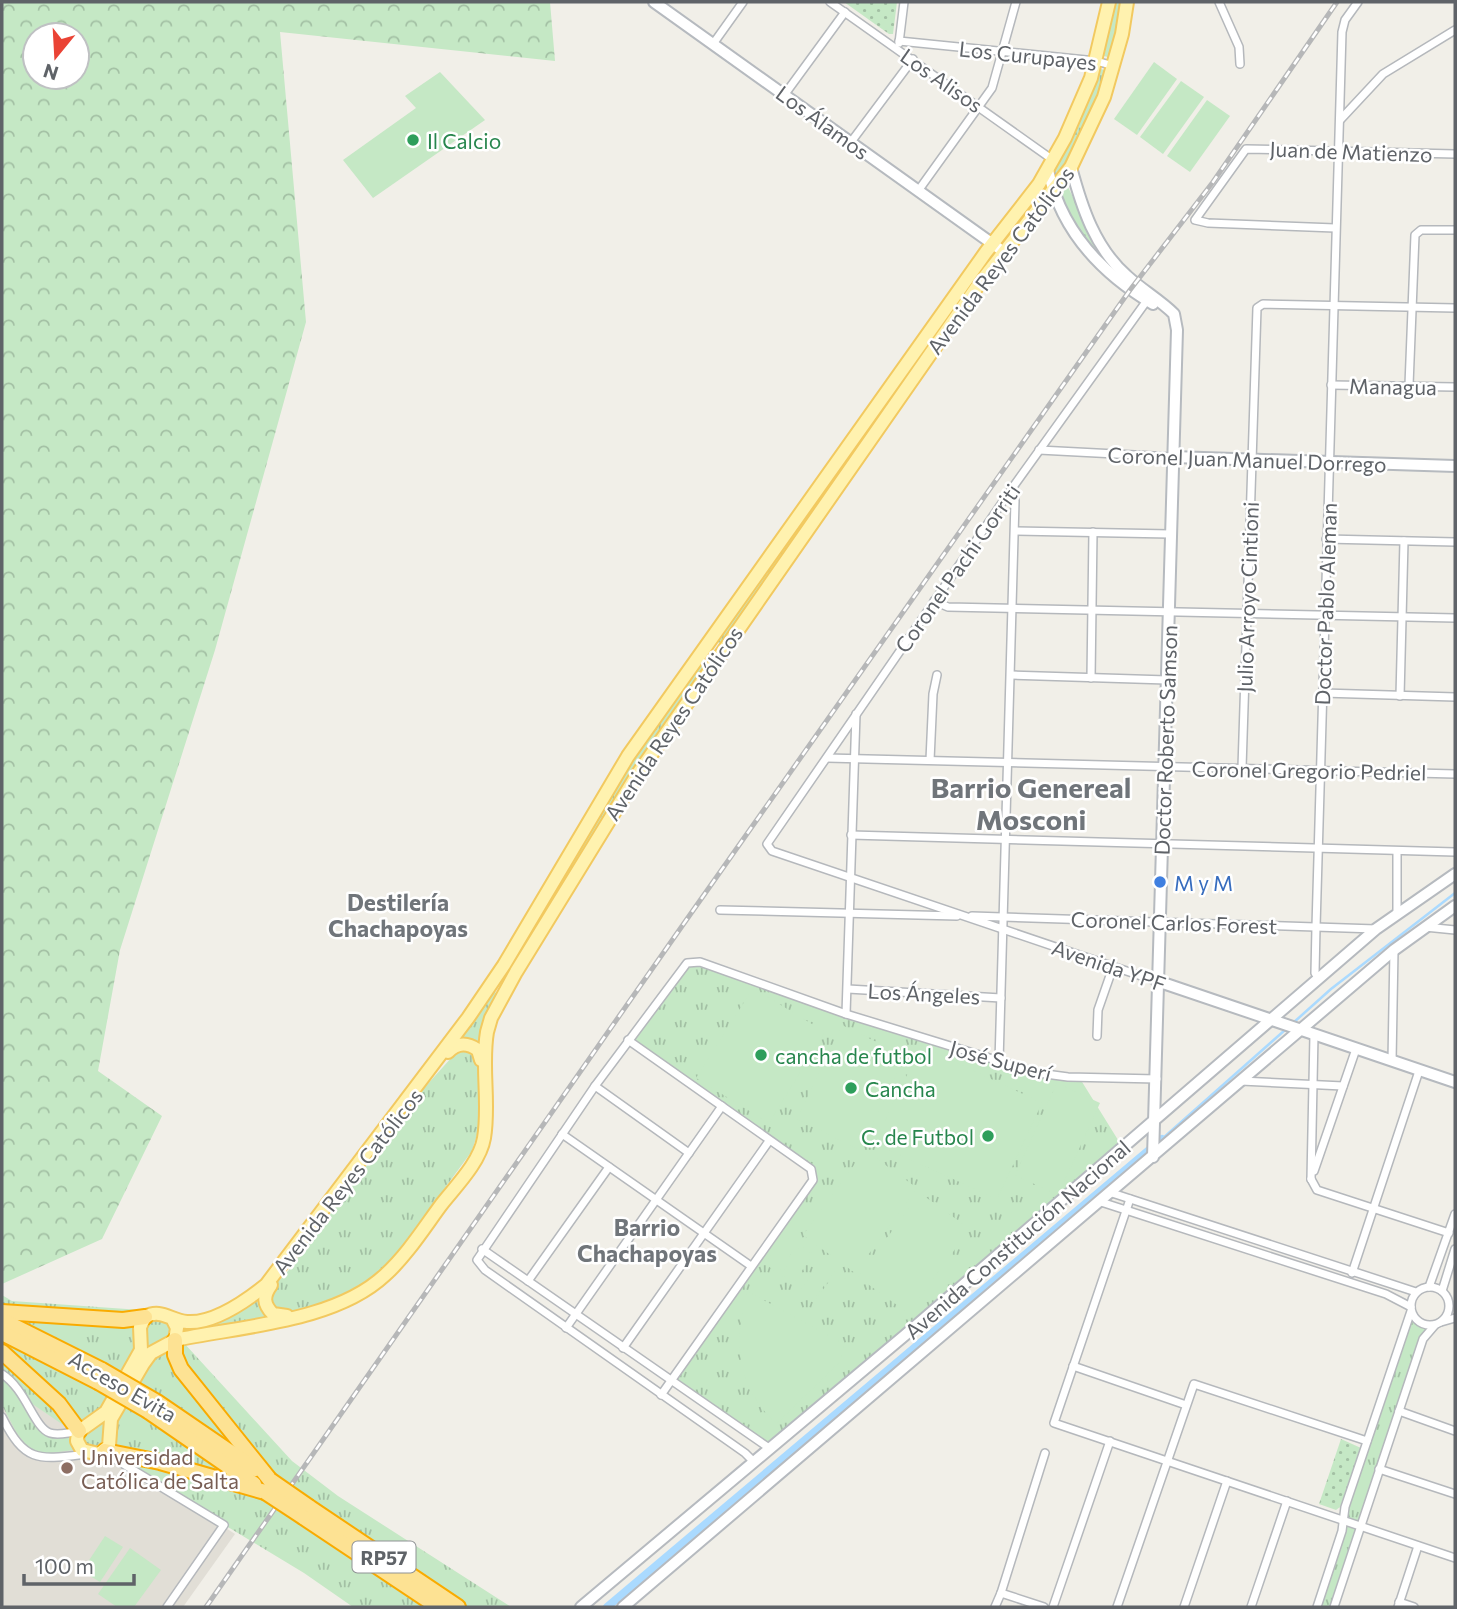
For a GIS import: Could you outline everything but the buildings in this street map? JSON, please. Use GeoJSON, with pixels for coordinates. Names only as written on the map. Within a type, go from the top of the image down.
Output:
{"type":"FeatureCollection","features":[{"type":"Feature","properties":{"kind":"highway"},"geometry":{"type":"LineString","coordinates":[[2,1312],[123,1320],[145,1317]]}},
{"type":"Feature","properties":{"kind":"highway","name":"Acceso Evita"},"geometry":{"type":"LineString","coordinates":[[2,1321],[152,1407],[306,1512]]}},
{"type":"Feature","properties":{"kind":"highway","name":"Acceso Evita"},"geometry":{"type":"LineString","coordinates":[[2,1333],[100,1376]]}},
{"type":"Feature","properties":{"kind":"highway"},"geometry":{"type":"LineString","coordinates":[[175,1340],[175,1355],[181,1369],[268,1486]]}},
{"type":"Feature","properties":{"kind":"highway"},"geometry":{"type":"LineString","coordinates":[[2,1352],[59,1405],[78,1431]]}},
{"type":"Feature","properties":{"kind":"highway"},"geometry":{"type":"LineString","coordinates":[[104,1452],[268,1486]]}},
{"type":"Feature","properties":{"kind":"highway","name":"RP57"},"geometry":{"type":"LineString","coordinates":[[306,1512],[438,1607]]}},
{"type":"Feature","properties":{"kind":"highway","name":"RP57"},"geometry":{"type":"LineString","coordinates":[[306,1512],[458,1607]]}},
{"type":"Feature","properties":{"kind":"main road","name":"Los Álamos"},"geometry":{"type":"LineString","coordinates":[[654,2],[1004,252]]}},
{"type":"Feature","properties":{"kind":"main road","name":"Avenida Reyes Católicos"},"geometry":{"type":"LineString","coordinates":[[145,1317],[157,1313],[173,1320],[203,1320],[248,1299],[266,1285],[427,1076],[504,965],[628,756],[1051,165],[1081,104],[1096,61],[1109,2]]}},
{"type":"Feature","properties":{"kind":"main road","name":"Avenida Reyes Católicos"},"geometry":{"type":"LineString","coordinates":[[104,1452],[109,1446],[114,1414],[151,1353],[175,1340],[322,1310],[350,1299],[370,1287],[395,1265],[476,1156],[484,1139],[484,1047],[491,1018],[606,822],[734,632],[1004,252],[1071,167],[1097,114],[1114,66],[1127,2]]}},
{"type":"Feature","properties":{"kind":"main road","name":"Doctor Roberto Samson"},"geometry":{"type":"LineString","coordinates":[[1051,165],[1052,192],[1066,223],[1084,247],[1117,280],[1174,314],[1176,323],[1160,982],[1153,1157]]}},
{"type":"Feature","properties":{"kind":"main road","name":"Doctor Roberto Samson"},"geometry":{"type":"LineString","coordinates":[[1071,167],[1085,215],[1101,244],[1117,266],[1149,298]]}},
{"type":"Feature","properties":{"kind":"main road","name":"Coronel Juan Manuel Dorrego"},"geometry":{"type":"LineString","coordinates":[[1173,457],[1455,466]]}},
{"type":"Feature","properties":{"kind":"main road","name":"Avenida Constitución Nacional"},"geometry":{"type":"LineString","coordinates":[[580,1607],[1276,1022],[1319,979],[1376,929],[1455,874]]}},
{"type":"Feature","properties":{"kind":"main road","name":"Avenida Constitución Nacional"},"geometry":{"type":"LineString","coordinates":[[623,1607],[1112,1193],[1297,1029],[1394,950],[1455,906]]}},
{"type":"Feature","properties":{"kind":"main road","name":"Avenida YPF"},"geometry":{"type":"LineString","coordinates":[[1160,982],[1455,1082]]}},
{"type":"Feature","properties":{"kind":"main road"},"geometry":{"type":"LineString","coordinates":[[427,1076],[451,1049],[459,1044],[472,1045],[480,1054],[484,1106]]}},
{"type":"Feature","properties":{"kind":"main road"},"geometry":{"type":"LineString","coordinates":[[291,1316],[273,1314],[264,1299],[300,1244]]}},
{"type":"Feature","properties":{"kind":"main road"},"geometry":{"type":"LineString","coordinates":[[104,1452],[88,1454],[79,1447],[78,1431],[106,1412],[141,1350],[140,1327],[145,1317]]}},
{"type":"Feature","properties":{"kind":"main road"},"geometry":{"type":"LineString","coordinates":[[173,1320],[177,1328],[175,1340]]}},
{"type":"Feature","properties":{"kind":"street"},"geometry":{"type":"LineString","coordinates":[[713,44],[743,2]]}},
{"type":"Feature","properties":{"kind":"street","name":"Los Alisos"},"geometry":{"type":"LineString","coordinates":[[830,2],[899,45],[913,59],[980,106],[1051,165]]}},
{"type":"Feature","properties":{"kind":"street"},"geometry":{"type":"LineString","coordinates":[[899,45],[904,2]]}},
{"type":"Feature","properties":{"kind":"street"},"geometry":{"type":"LineString","coordinates":[[918,191],[992,88],[1016,2]]}},
{"type":"Feature","properties":{"kind":"street"},"geometry":{"type":"LineString","coordinates":[[1219,2],[1239,47],[1240,64]]}},
{"type":"Feature","properties":{"kind":"street","name":"Doctor Pablo Aleman"},"geometry":{"type":"LineString","coordinates":[[1319,979],[1315,973],[1316,927],[1342,32],[1345,20],[1358,2]]}},
{"type":"Feature","properties":{"kind":"street"},"geometry":{"type":"LineString","coordinates":[[785,94],[845,12]]}},
{"type":"Feature","properties":{"kind":"street"},"geometry":{"type":"LineString","coordinates":[[1340,121],[1383,74],[1455,30]]}},
{"type":"Feature","properties":{"kind":"street","name":"Los Curupayes"},"geometry":{"type":"LineString","coordinates":[[899,45],[1004,51],[1096,61],[1114,66]]}},
{"type":"Feature","properties":{"kind":"street"},"geometry":{"type":"LineString","coordinates":[[851,142],[913,59]]}},
{"type":"Feature","properties":{"kind":"street","name":"Juan de Matienzo"},"geometry":{"type":"LineString","coordinates":[[1335,228],[1208,223],[1195,220],[1246,149],[1455,154]]}},
{"type":"Feature","properties":{"kind":"street"},"geometry":{"type":"LineString","coordinates":[[1409,385],[1415,235],[1421,230],[1455,230]]}},
{"type":"Feature","properties":{"kind":"street","name":"Coronel Pachi Gorriti"},"geometry":{"type":"LineString","coordinates":[[767,844],[1013,487],[1149,298]]}},
{"type":"Feature","properties":{"kind":"street","name":"Julio Arroyo Cintioni"},"geometry":{"type":"LineString","coordinates":[[1242,768],[1256,310],[1264,304],[1333,306]]}},
{"type":"Feature","properties":{"kind":"street"},"geometry":{"type":"LineString","coordinates":[[1333,306],[1455,308]]}},
{"type":"Feature","properties":{"kind":"street","name":"Managua"},"geometry":{"type":"LineString","coordinates":[[1331,385],[1455,387]]}},
{"type":"Feature","properties":{"kind":"street","name":"Coronel Juan Manuel Dorrego"},"geometry":{"type":"LineString","coordinates":[[1039,450],[1051,453],[1173,457]]}},
{"type":"Feature","properties":{"kind":"street"},"geometry":{"type":"LineString","coordinates":[[999,1062],[1012,675],[1015,531],[1013,487]]}},
{"type":"Feature","properties":{"kind":"street"},"geometry":{"type":"LineString","coordinates":[[1015,531],[1170,534]]}},
{"type":"Feature","properties":{"kind":"street"},"geometry":{"type":"LineString","coordinates":[[1091,678],[1093,532]]}},
{"type":"Feature","properties":{"kind":"street"},"geometry":{"type":"LineString","coordinates":[[1326,538],[1455,542]]}},
{"type":"Feature","properties":{"kind":"street"},"geometry":{"type":"LineString","coordinates":[[1401,695],[1404,541]]}},
{"type":"Feature","properties":{"kind":"street"},"geometry":{"type":"LineString","coordinates":[[934,601],[948,607],[1455,618]]}},
{"type":"Feature","properties":{"kind":"street"},"geometry":{"type":"LineString","coordinates":[[930,760],[933,694],[937,675]]}},
{"type":"Feature","properties":{"kind":"street"},"geometry":{"type":"LineString","coordinates":[[1012,675],[1167,680]]}},
{"type":"Feature","properties":{"kind":"street"},"geometry":{"type":"LineString","coordinates":[[1323,693],[1455,697]]}},
{"type":"Feature","properties":{"kind":"street"},"geometry":{"type":"LineString","coordinates":[[846,1014],[856,713]]}},
{"type":"Feature","properties":{"kind":"street","name":"Coronel Gregorio Pedriel"},"geometry":{"type":"LineString","coordinates":[[827,758],[1455,774]]}},
{"type":"Feature","properties":{"kind":"street"},"geometry":{"type":"LineString","coordinates":[[851,835],[1455,852]]}},
{"type":"Feature","properties":{"kind":"street","name":"Avenida YPF"},"geometry":{"type":"LineString","coordinates":[[767,844],[772,851],[1160,982]]}},
{"type":"Feature","properties":{"kind":"street"},"geometry":{"type":"LineString","coordinates":[[1397,851],[1397,915]]}},
{"type":"Feature","properties":{"kind":"street","name":"Coronel Carlos Forest"},"geometry":{"type":"LineString","coordinates":[[720,909],[1376,929]]}},
{"type":"Feature","properties":{"kind":"street"},"geometry":{"type":"LineString","coordinates":[[1424,927],[1455,930]]}},
{"type":"Feature","properties":{"kind":"street"},"geometry":{"type":"LineString","coordinates":[[1392,1061],[1394,950]]}},
{"type":"Feature","properties":{"kind":"street","name":"José Superí"},"geometry":{"type":"LineString","coordinates":[[628,1040],[674,978],[692,961],[748,978],[846,1014],[1051,1076],[1157,1079]]}},
{"type":"Feature","properties":{"kind":"street"},"geometry":{"type":"LineString","coordinates":[[1097,1036],[1098,1010],[1113,967]]}},
{"type":"Feature","properties":{"kind":"street","name":"Los Ángeles"},"geometry":{"type":"LineString","coordinates":[[848,989],[1001,998]]}},
{"type":"Feature","properties":{"kind":"street"},"geometry":{"type":"LineString","coordinates":[[1314,1035],[1311,1179],[1317,1191],[1449,1233]]}},
{"type":"Feature","properties":{"kind":"street"},"geometry":{"type":"LineString","coordinates":[[661,1395],[814,1177],[811,1169],[628,1040],[477,1260],[485,1270],[661,1395],[745,1452],[753,1461]]}},
{"type":"Feature","properties":{"kind":"street"},"geometry":{"type":"LineString","coordinates":[[1311,1179],[1356,1049]]}},
{"type":"Feature","properties":{"kind":"street"},"geometry":{"type":"LineString","coordinates":[[1352,1273],[1419,1071]]}},
{"type":"Feature","properties":{"kind":"street"},"geometry":{"type":"LineString","coordinates":[[1241,1081],[1343,1086]]}},
{"type":"Feature","properties":{"kind":"street"},"geometry":{"type":"LineString","coordinates":[[595,1086],[689,1153]]}},
{"type":"Feature","properties":{"kind":"street"},"geometry":{"type":"LineString","coordinates":[[566,1328],[722,1106]]}},
{"type":"Feature","properties":{"kind":"street"},"geometry":{"type":"LineString","coordinates":[[562,1134],[751,1266]]}},
{"type":"Feature","properties":{"kind":"street"},"geometry":{"type":"LineString","coordinates":[[623,1348],[769,1140]]}},
{"type":"Feature","properties":{"kind":"street"},"geometry":{"type":"LineString","coordinates":[[528,1281],[609,1167]]}},
{"type":"Feature","properties":{"kind":"street"},"geometry":{"type":"LineString","coordinates":[[1112,1193],[1352,1273],[1416,1292],[1429,1287],[1442,1291],[1452,1306],[1423,1339],[1334,1607]]}},
{"type":"Feature","properties":{"kind":"street"},"geometry":{"type":"LineString","coordinates":[[1130,1199],[1054,1423],[1455,1558]]}},
{"type":"Feature","properties":{"kind":"street"},"geometry":{"type":"LineString","coordinates":[[1101,1202],[1386,1294],[1411,1309],[1423,1324],[1455,1318]]}},
{"type":"Feature","properties":{"kind":"street"},"geometry":{"type":"LineString","coordinates":[[1429,1287],[1455,1214]]}},
{"type":"Feature","properties":{"kind":"street"},"geometry":{"type":"LineString","coordinates":[[1243,1247],[1246,1238]]}},
{"type":"Feature","properties":{"kind":"street"},"geometry":{"type":"LineString","coordinates":[[1442,1291],[1455,1249]]}},
{"type":"Feature","properties":{"kind":"street"},"geometry":{"type":"LineString","coordinates":[[482,1250],[769,1448]]}},
{"type":"Feature","properties":{"kind":"street"},"geometry":{"type":"LineString","coordinates":[[1317,1607],[1345,1507],[1416,1292]]}},
{"type":"Feature","properties":{"kind":"street"},"geometry":{"type":"LineString","coordinates":[[1073,1366],[1186,1405]]}},
{"type":"Feature","properties":{"kind":"street"},"geometry":{"type":"LineString","coordinates":[[2,1374],[19,1388],[39,1426],[46,1432],[57,1434],[78,1431]]}},
{"type":"Feature","properties":{"kind":"street"},"geometry":{"type":"LineString","coordinates":[[2,1380],[19,1388]]}},
{"type":"Feature","properties":{"kind":"street"},"geometry":{"type":"LineString","coordinates":[[1117,1607],[1194,1384],[1367,1441]]}},
{"type":"Feature","properties":{"kind":"street"},"geometry":{"type":"LineString","coordinates":[[1399,1411],[1455,1431]]}},
{"type":"Feature","properties":{"kind":"street"},"geometry":{"type":"LineString","coordinates":[[2,1417],[13,1438],[31,1455],[45,1459],[88,1454]]}},
{"type":"Feature","properties":{"kind":"street"},"geometry":{"type":"LineString","coordinates":[[1053,1607],[1110,1441]]}},
{"type":"Feature","properties":{"kind":"street"},"geometry":{"type":"LineString","coordinates":[[104,1452],[224,1525],[167,1607]]}},
{"type":"Feature","properties":{"kind":"street"},"geometry":{"type":"LineString","coordinates":[[995,1607],[1045,1453]]}},
{"type":"Feature","properties":{"kind":"street"},"geometry":{"type":"LineString","coordinates":[[1379,1469],[1455,1494]]}},
{"type":"Feature","properties":{"kind":"street"},"geometry":{"type":"LineString","coordinates":[[1184,1607],[1227,1481]]}},
{"type":"Feature","properties":{"kind":"street"},"geometry":{"type":"LineString","coordinates":[[1251,1607],[1287,1501]]}},
{"type":"Feature","properties":{"kind":"street"},"geometry":{"type":"LineString","coordinates":[[1414,1607],[1399,1605],[1418,1546]]}},
{"type":"Feature","properties":{"kind":"street"},"geometry":{"type":"LineString","coordinates":[[1001,1592],[1044,1607]]}},
{"type":"Feature","properties":{"kind":"shaded area","name":"Universidad Católica de Salta"},"geometry":{"type":"Polygon","coordinates":[[[2,1384],[235,1534],[183,1607],[2,1607],[2,1384]]]}},
{"type":"Feature","properties":{"kind":"green space"},"geometry":{"type":"Polygon","coordinates":[[[2,2],[550,2],[555,61],[280,32],[306,322],[215,650],[120,950],[98,1071],[162,1116],[102,1239],[2,1284],[2,2]]]}},
{"type":"Feature","properties":{"kind":"green space"},"geometry":{"type":"Polygon","coordinates":[[[844,2],[897,2],[893,34],[889,34],[844,2]]]}},
{"type":"Feature","properties":{"kind":"green space"},"geometry":{"type":"Polygon","coordinates":[[[1114,2],[1122,2],[1111,58],[1104,56],[1114,2]]]}},
{"type":"Feature","properties":{"kind":"green space"},"geometry":{"type":"Polygon","coordinates":[[[1154,62],[1177,79],[1137,135],[1114,119],[1154,62]]]}},
{"type":"Feature","properties":{"kind":"green space"},"geometry":{"type":"Polygon","coordinates":[[[1101,69],[1107,71],[1098,102],[1061,177],[1056,178],[1054,173],[1079,123],[1101,69]]]}},
{"type":"Feature","properties":{"kind":"green space","name":"Il Calcio"},"geometry":{"type":"Polygon","coordinates":[[[440,72],[485,120],[373,198],[343,160],[416,108],[405,96],[440,72]]]}},
{"type":"Feature","properties":{"kind":"green space"},"geometry":{"type":"Polygon","coordinates":[[[1181,81],[1204,97],[1163,154],[1140,137],[1181,81]]]}},
{"type":"Feature","properties":{"kind":"green space"},"geometry":{"type":"Polygon","coordinates":[[[1207,100],[1230,116],[1190,172],[1167,156],[1207,100]]]}},
{"type":"Feature","properties":{"kind":"green space"},"geometry":{"type":"Polygon","coordinates":[[[1068,187],[1106,264],[1066,212],[1062,192],[1068,187]]]}},
{"type":"Feature","properties":{"kind":"green space"},"geometry":{"type":"Polygon","coordinates":[[[991,253],[994,255],[991,261],[821,500],[818,497],[991,253]]]}},
{"type":"Feature","properties":{"kind":"green space"},"geometry":{"type":"Polygon","coordinates":[[[808,511],[811,514],[720,644],[717,641],[808,511]]]}},
{"type":"Feature","properties":{"kind":"green space"},"geometry":{"type":"Polygon","coordinates":[[[703,661],[707,664],[626,780],[511,972],[507,970],[613,791],[703,661]]]}},
{"type":"Feature","properties":{"kind":"green space"},"geometry":{"type":"Polygon","coordinates":[[[692,961],[1034,1072],[1079,1077],[1123,1148],[769,1448],[670,1381],[813,1177],[811,1169],[628,1040],[692,961]]]}},
{"type":"Feature","properties":{"kind":"green space","name":"cancha de futbol"},"geometry":{"type":"Polygon","coordinates":[[[753,988],[825,1032],[769,1123],[696,1078],[753,988]]]}},
{"type":"Feature","properties":{"kind":"green space"},"geometry":{"type":"Polygon","coordinates":[[[493,990],[498,995],[485,1020],[479,1045],[461,1039],[493,990]]]}},
{"type":"Feature","properties":{"kind":"green space","name":"Cancha"},"geometry":{"type":"Polygon","coordinates":[[[842,1025],[905,1056],[860,1150],[797,1119],[842,1025]]]}},
{"type":"Feature","properties":{"kind":"green space"},"geometry":{"type":"Polygon","coordinates":[[[921,1046],[1042,1103],[997,1199],[874,1143],[921,1046]]]}},
{"type":"Feature","properties":{"kind":"green space"},"geometry":{"type":"Polygon","coordinates":[[[461,1047],[478,1057],[479,1128],[472,1151],[392,1260],[369,1282],[330,1305],[281,1314],[271,1308],[269,1291],[289,1270],[425,1087],[461,1047]]]}},
{"type":"Feature","properties":{"kind":"green space"},"geometry":{"type":"Polygon","coordinates":[[[1057,1083],[1100,1103],[1058,1195],[1015,1175],[1057,1083]]]}},
{"type":"Feature","properties":{"kind":"green space"},"geometry":{"type":"Polygon","coordinates":[[[865,1150],[917,1188],[855,1273],[803,1235],[865,1150]]]}},
{"type":"Feature","properties":{"kind":"green space"},"geometry":{"type":"Polygon","coordinates":[[[920,1193],[970,1229],[908,1313],[858,1277],[920,1193]]]}},
{"type":"Feature","properties":{"kind":"green space"},"geometry":{"type":"Polygon","coordinates":[[[784,1235],[798,1244],[778,1273],[765,1264],[784,1235]]]}},
{"type":"Feature","properties":{"kind":"green space"},"geometry":{"type":"Polygon","coordinates":[[[800,1246],[813,1254],[794,1283],[781,1275],[800,1246]]]}},
{"type":"Feature","properties":{"kind":"green space"},"geometry":{"type":"Polygon","coordinates":[[[822,1261],[835,1271],[814,1299],[801,1289],[822,1261]]]}},
{"type":"Feature","properties":{"kind":"green space"},"geometry":{"type":"Polygon","coordinates":[[[836,1272],[849,1281],[829,1309],[816,1299],[836,1272]]]}},
{"type":"Feature","properties":{"kind":"green space"},"geometry":{"type":"Polygon","coordinates":[[[747,1291],[844,1344],[840,1362],[776,1424],[752,1393],[741,1362],[740,1329],[747,1291]]]}},
{"type":"Feature","properties":{"kind":"green space"},"geometry":{"type":"Polygon","coordinates":[[[2,1295],[12,1301],[141,1310],[153,1319],[162,1319],[292,1461],[338,1496],[511,1607],[353,1607],[304,1573],[99,1449],[86,1448],[81,1437],[22,1397],[33,1423],[51,1436],[70,1436],[74,1450],[44,1454],[29,1449],[16,1432],[2,1405],[2,1295]]]}},
{"type":"Feature","properties":{"kind":"green space"},"geometry":{"type":"Polygon","coordinates":[[[260,1299],[271,1317],[187,1332],[188,1328],[260,1299]]]}},
{"type":"Feature","properties":{"kind":"green space"},"geometry":{"type":"Polygon","coordinates":[[[1411,1311],[1418,1321],[1432,1326],[1426,1332],[1334,1607],[1317,1607],[1342,1531],[1345,1507],[1411,1311]]]}},
{"type":"Feature","properties":{"kind":"green space"},"geometry":{"type":"Polygon","coordinates":[[[1341,1439],[1361,1448],[1340,1507],[1336,1510],[1319,1504],[1341,1439]]]}},
{"type":"Feature","properties":{"kind":"green space"},"geometry":{"type":"Polygon","coordinates":[[[105,1536],[123,1547],[100,1582],[82,1571],[105,1536]]]}},
{"type":"Feature","properties":{"kind":"green space"},"geometry":{"type":"Polygon","coordinates":[[[130,1548],[161,1570],[134,1607],[117,1607],[98,1594],[130,1548]]]}},
{"type":"Feature","properties":{"kind":"waterway"},"geometry":{"type":"LineString","coordinates":[[1293,1023],[1331,989],[1455,893]]}},
{"type":"Feature","properties":{"kind":"waterway"},"geometry":{"type":"LineString","coordinates":[[1162,1139],[1285,1030]]}},
{"type":"Feature","properties":{"kind":"waterway"},"geometry":{"type":"LineString","coordinates":[[607,1607],[1162,1139]]}},
{"type":"Feature","properties":{"kind":"railway"},"geometry":{"type":"LineString","coordinates":[[206,1607],[1130,290],[1213,182],[1337,2]]}},
{"type":"Feature","properties":{"kind":"place","name":"Il Calcio"},"geometry":{"type":"Point","coordinates":[413,140]}},
{"type":"Feature","properties":{"kind":"place","name":"M y M"},"geometry":{"type":"Point","coordinates":[1160,882]}},
{"type":"Feature","properties":{"kind":"place","name":"cancha de futbol"},"geometry":{"type":"Point","coordinates":[761,1055]}},
{"type":"Feature","properties":{"kind":"place","name":"Cancha"},"geometry":{"type":"Point","coordinates":[851,1088]}},
{"type":"Feature","properties":{"kind":"place","name":"C. de Futbol"},"geometry":{"type":"Point","coordinates":[988,1136]}},
{"type":"Feature","properties":{"kind":"place","name":"Universidad Católica de Salta"},"geometry":{"type":"Point","coordinates":[67,1468]}},
{"type":"Feature","properties":{"kind":"district","name":"Barrio Genereal Mosconi"},"geometry":{"type":"Point","coordinates":[1031,803]}},
{"type":"Feature","properties":{"kind":"district","name":"Destilería Chachapoyas"},"geometry":{"type":"Point","coordinates":[398,915]}},
{"type":"Feature","properties":{"kind":"district","name":"Barrio Chachapoyas"},"geometry":{"type":"Point","coordinates":[647,1240]}}]}
